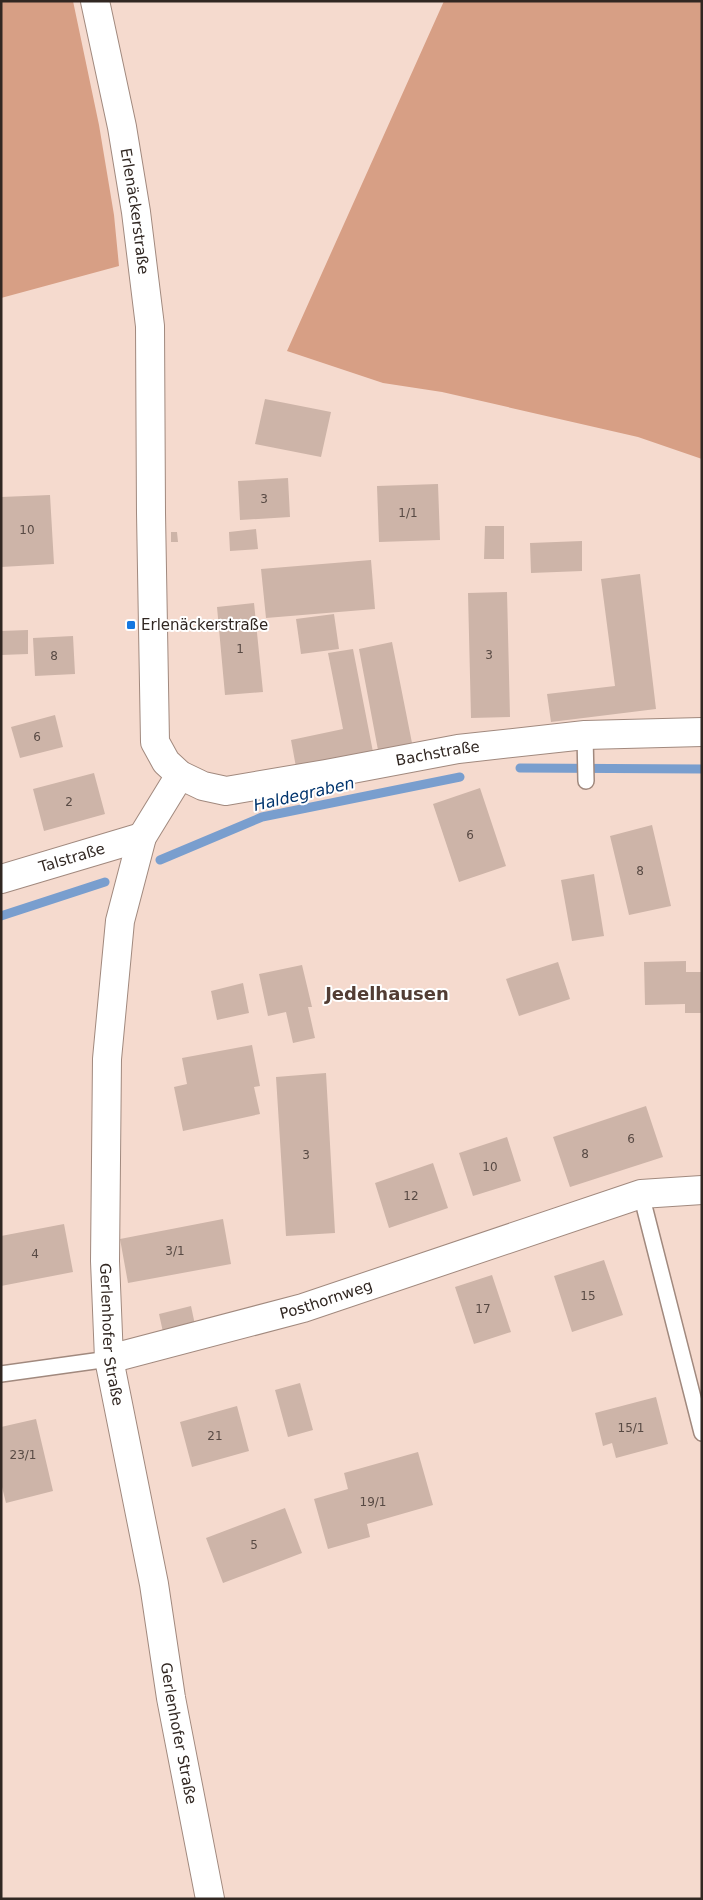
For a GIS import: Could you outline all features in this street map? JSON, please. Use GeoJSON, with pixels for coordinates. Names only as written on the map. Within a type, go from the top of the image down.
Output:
{"type":"FeatureCollection","features":[{"type":"Feature","properties":{"kind":"street","name":"Erlenäckerstraße"},"geometry":{"type":"LineString","coordinates":[[95,1],[122,127],[136,212],[150,326],[150,513],[155,742],[166,762],[180,775]]}},
{"type":"Feature","properties":{"kind":"street","name":"Bachstraße"},"geometry":{"type":"LineString","coordinates":[[180,775],[203,786],[226,791],[458,749],[585,746],[702,732]]}},
{"type":"Feature","properties":{"kind":"street","name":"Gerlenhofer Straße"},"geometry":{"type":"LineString","coordinates":[[180,775],[142,837],[120,921],[107,1059],[105,1252],[109,1359],[154,1584],[171,1698],[210,1899]]}},
{"type":"Feature","properties":{"kind":"street","name":"Talstraße"},"geometry":{"type":"LineString","coordinates":[[1,879],[142,837]]}},
{"type":"Feature","properties":{"kind":"street","name":"Posthornweg"},"geometry":{"type":"LineString","coordinates":[[109,1359],[303,1308],[641,1194],[702,1190]]}},
{"type":"Feature","properties":{"kind":"lane"},"geometry":{"type":"LineString","coordinates":[[585,746],[586,781]]}},
{"type":"Feature","properties":{"kind":"lane"},"geometry":{"type":"LineString","coordinates":[[641,1194],[702,1433]]}},
{"type":"Feature","properties":{"kind":"lane","name":"Posthornweg"},"geometry":{"type":"LineString","coordinates":[[1,1374],[109,1359]]}},
{"type":"Feature","properties":{"kind":"shaded area"},"geometry":{"type":"Polygon","coordinates":[[[1,1],[73,1],[99,125],[114,215],[119,266],[1,298],[1,1]]]}},
{"type":"Feature","properties":{"kind":"shaded area"},"geometry":{"type":"Polygon","coordinates":[[[444,1],[702,1],[702,459],[638,437],[442,392],[383,383],[287,351],[444,1]]]}},
{"type":"Feature","properties":{"kind":"building"},"geometry":{"type":"Polygon","coordinates":[[[265,399],[331,412],[321,457],[255,444],[265,399]]]}},
{"type":"Feature","properties":{"kind":"building"},"geometry":{"type":"Polygon","coordinates":[[[288,478],[290,517],[240,520],[238,481],[288,478]]]}},
{"type":"Feature","properties":{"kind":"building"},"geometry":{"type":"Polygon","coordinates":[[[438,484],[440,540],[379,542],[377,486],[438,484]]]}},
{"type":"Feature","properties":{"kind":"building"},"geometry":{"type":"Polygon","coordinates":[[[50,495],[54,564],[1,567],[1,497],[50,495]]]}},
{"type":"Feature","properties":{"kind":"building"},"geometry":{"type":"Polygon","coordinates":[[[485,526],[504,526],[504,559],[484,559],[485,526]]]}},
{"type":"Feature","properties":{"kind":"building"},"geometry":{"type":"Polygon","coordinates":[[[256,529],[258,549],[230,551],[229,532],[256,529]]]}},
{"type":"Feature","properties":{"kind":"building"},"geometry":{"type":"Polygon","coordinates":[[[171,532],[177,532],[178,542],[171,542],[171,532]]]}},
{"type":"Feature","properties":{"kind":"building"},"geometry":{"type":"Polygon","coordinates":[[[582,541],[582,571],[531,573],[530,543],[582,541]]]}},
{"type":"Feature","properties":{"kind":"building"},"geometry":{"type":"Polygon","coordinates":[[[371,560],[375,609],[266,618],[261,569],[371,560]]]}},
{"type":"Feature","properties":{"kind":"building"},"geometry":{"type":"Polygon","coordinates":[[[640,574],[656,709],[551,722],[547,694],[615,686],[601,579],[640,574]]]}},
{"type":"Feature","properties":{"kind":"building"},"geometry":{"type":"Polygon","coordinates":[[[507,592],[510,717],[471,718],[468,593],[507,592]]]}},
{"type":"Feature","properties":{"kind":"building"},"geometry":{"type":"Polygon","coordinates":[[[254,603],[263,692],[225,695],[217,607],[254,603]]]}},
{"type":"Feature","properties":{"kind":"building"},"geometry":{"type":"Polygon","coordinates":[[[334,614],[339,649],[301,654],[296,619],[334,614]]]}},
{"type":"Feature","properties":{"kind":"building"},"geometry":{"type":"Polygon","coordinates":[[[28,630],[28,654],[1,655],[1,631],[28,630]]]}},
{"type":"Feature","properties":{"kind":"building"},"geometry":{"type":"Polygon","coordinates":[[[73,636],[75,674],[35,676],[33,638],[73,636]]]}},
{"type":"Feature","properties":{"kind":"building"},"geometry":{"type":"Polygon","coordinates":[[[392,642],[412,743],[378,750],[359,649],[392,642]]]}},
{"type":"Feature","properties":{"kind":"building"},"geometry":{"type":"Polygon","coordinates":[[[353,649],[373,752],[296,767],[291,740],[343,729],[328,653],[353,649]]]}},
{"type":"Feature","properties":{"kind":"building"},"geometry":{"type":"Polygon","coordinates":[[[55,715],[63,747],[20,758],[11,727],[55,715]]]}},
{"type":"Feature","properties":{"kind":"building"},"geometry":{"type":"Polygon","coordinates":[[[94,773],[105,814],[44,831],[33,789],[94,773]]]}},
{"type":"Feature","properties":{"kind":"building"},"geometry":{"type":"Polygon","coordinates":[[[480,788],[506,866],[459,882],[433,804],[480,788]]]}},
{"type":"Feature","properties":{"kind":"building"},"geometry":{"type":"Polygon","coordinates":[[[652,825],[671,906],[629,915],[610,836],[652,825]]]}},
{"type":"Feature","properties":{"kind":"building"},"geometry":{"type":"Polygon","coordinates":[[[594,874],[604,936],[572,941],[561,880],[594,874]]]}},
{"type":"Feature","properties":{"kind":"building"},"geometry":{"type":"Polygon","coordinates":[[[686,961],[686,972],[702,972],[702,1013],[685,1013],[685,1004],[645,1005],[644,962],[686,961]]]}},
{"type":"Feature","properties":{"kind":"building"},"geometry":{"type":"Polygon","coordinates":[[[558,962],[570,999],[519,1016],[506,979],[558,962]]]}},
{"type":"Feature","properties":{"kind":"building"},"geometry":{"type":"Polygon","coordinates":[[[302,965],[312,1007],[308,1007],[315,1038],[293,1043],[286,1012],[268,1016],[259,974],[302,965]]]}},
{"type":"Feature","properties":{"kind":"building"},"geometry":{"type":"Polygon","coordinates":[[[243,983],[249,1013],[217,1020],[211,991],[243,983]]]}},
{"type":"Feature","properties":{"kind":"building"},"geometry":{"type":"Polygon","coordinates":[[[252,1045],[260,1086],[254,1087],[260,1114],[183,1131],[174,1087],[187,1084],[182,1058],[252,1045]]]}},
{"type":"Feature","properties":{"kind":"building"},"geometry":{"type":"Polygon","coordinates":[[[326,1073],[335,1233],[286,1236],[276,1077],[326,1073]]]}},
{"type":"Feature","properties":{"kind":"building"},"geometry":{"type":"Polygon","coordinates":[[[646,1106],[663,1157],[570,1187],[553,1137],[646,1106]]]}},
{"type":"Feature","properties":{"kind":"building"},"geometry":{"type":"Polygon","coordinates":[[[507,1137],[521,1181],[473,1196],[459,1153],[507,1137]]]}},
{"type":"Feature","properties":{"kind":"building"},"geometry":{"type":"Polygon","coordinates":[[[433,1163],[448,1208],[389,1228],[375,1183],[433,1163]]]}},
{"type":"Feature","properties":{"kind":"building"},"geometry":{"type":"Polygon","coordinates":[[[223,1219],[231,1264],[128,1283],[120,1239],[223,1219]]]}},
{"type":"Feature","properties":{"kind":"building"},"geometry":{"type":"Polygon","coordinates":[[[64,1224],[73,1272],[1,1286],[1,1236],[64,1224]]]}},
{"type":"Feature","properties":{"kind":"building"},"geometry":{"type":"Polygon","coordinates":[[[604,1260],[623,1315],[572,1332],[554,1276],[604,1260]]]}},
{"type":"Feature","properties":{"kind":"building"},"geometry":{"type":"Polygon","coordinates":[[[492,1275],[511,1332],[474,1344],[455,1287],[492,1275]]]}},
{"type":"Feature","properties":{"kind":"building"},"geometry":{"type":"Polygon","coordinates":[[[191,1306],[197,1334],[165,1341],[159,1314],[191,1306]]]}},
{"type":"Feature","properties":{"kind":"building"},"geometry":{"type":"Polygon","coordinates":[[[300,1383],[313,1430],[288,1437],[275,1390],[300,1383]]]}},
{"type":"Feature","properties":{"kind":"building"},"geometry":{"type":"Polygon","coordinates":[[[656,1397],[668,1444],[616,1458],[612,1443],[603,1446],[595,1413],[656,1397]]]}},
{"type":"Feature","properties":{"kind":"building"},"geometry":{"type":"Polygon","coordinates":[[[237,1406],[249,1451],[192,1467],[180,1422],[237,1406]]]}},
{"type":"Feature","properties":{"kind":"building"},"geometry":{"type":"Polygon","coordinates":[[[36,1419],[53,1491],[6,1503],[1,1483],[1,1427],[36,1419]]]}},
{"type":"Feature","properties":{"kind":"building"},"geometry":{"type":"Polygon","coordinates":[[[418,1452],[433,1505],[367,1524],[370,1537],[328,1549],[314,1499],[348,1489],[344,1473],[418,1452]]]}},
{"type":"Feature","properties":{"kind":"building"},"geometry":{"type":"Polygon","coordinates":[[[285,1508],[302,1553],[223,1583],[206,1538],[285,1508]]]}},
{"type":"Feature","properties":{"kind":"waterway","name":"Haldegraben"},"geometry":{"type":"LineString","coordinates":[[520,768],[702,769]]}},
{"type":"Feature","properties":{"kind":"waterway","name":"Haldegraben"},"geometry":{"type":"LineString","coordinates":[[160,860],[262,817],[460,777]]}},
{"type":"Feature","properties":{"kind":"waterway","name":"Haldegraben"},"geometry":{"type":"LineString","coordinates":[[1,916],[105,882]]}},
{"type":"Feature","properties":{"kind":"place","name":"Erlenäckerstraße"},"geometry":{"type":"Point","coordinates":[131,625]}},
{"type":"Feature","properties":{"kind":"district","name":"Jedelhausen"},"geometry":{"type":"Point","coordinates":[387,993]}}]}
